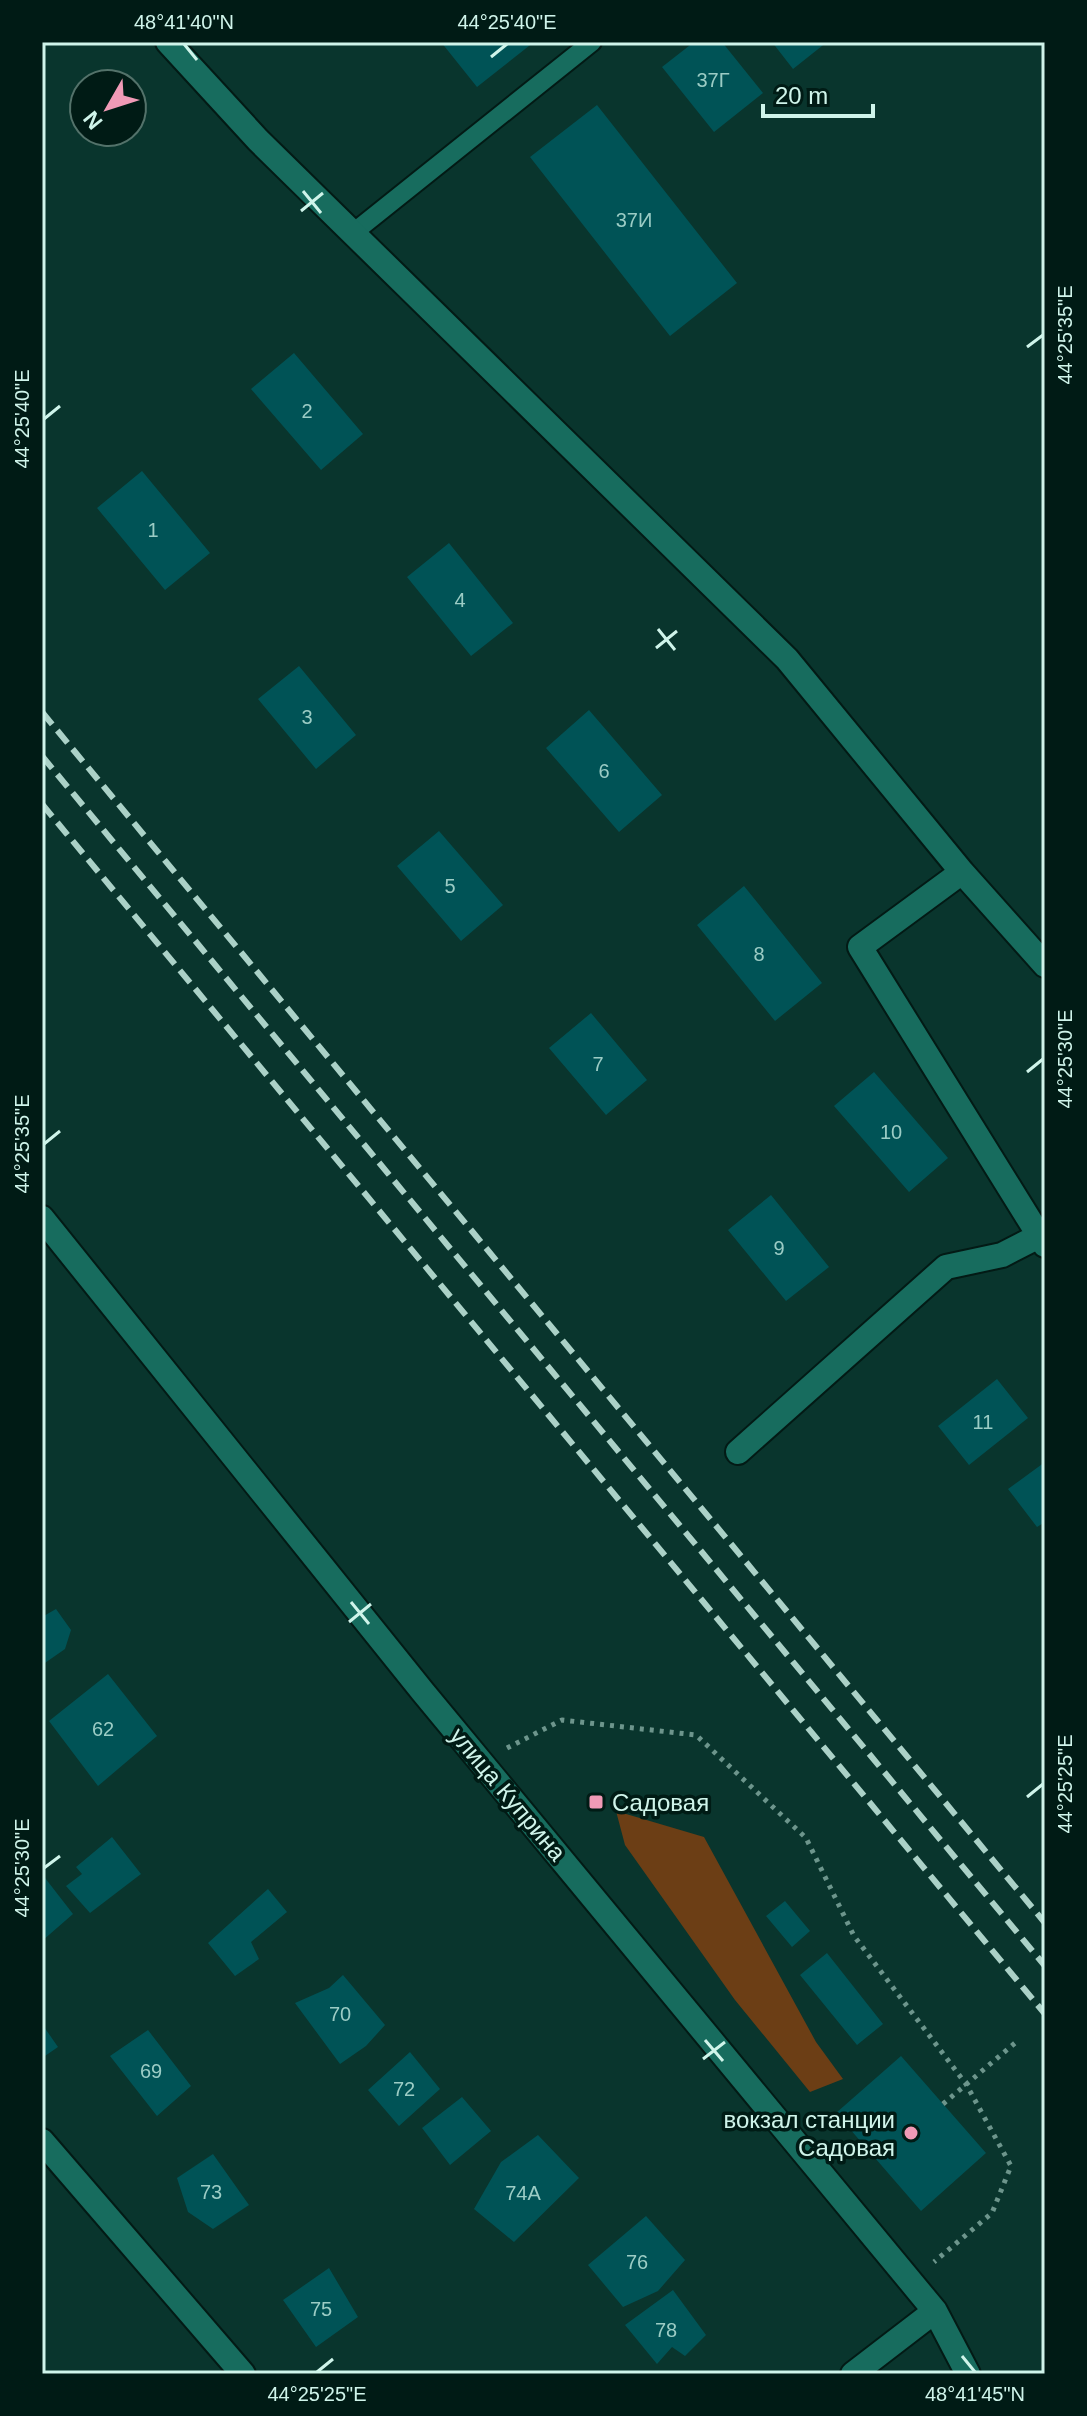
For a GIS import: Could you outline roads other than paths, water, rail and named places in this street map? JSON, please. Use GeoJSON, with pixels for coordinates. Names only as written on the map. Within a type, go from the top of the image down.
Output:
{"type":"FeatureCollection","features":[{"type":"Feature","properties":{"kind":"street"},"geometry":{"type":"LineString","coordinates":[[173,44],[258,140],[787,659],[962,872],[1045,965]]}},
{"type":"Feature","properties":{"kind":"street"},"geometry":{"type":"LineString","coordinates":[[738,1452],[946,1267],[1002,1255],[1041,1241],[860,947],[962,872]]}},
{"type":"Feature","properties":{"kind":"street","name":"улица Куприна"},"geometry":{"type":"LineString","coordinates":[[42,1218],[481,1762],[935,2311],[968,2374]]}},
{"type":"Feature","properties":{"kind":"street"},"geometry":{"type":"LineString","coordinates":[[42,2141],[243,2374]]}},
{"type":"Feature","properties":{"kind":"street"},"geometry":{"type":"LineString","coordinates":[[853,2374],[935,2311]]}},
{"type":"Feature","properties":{"kind":"lane"},"geometry":{"type":"LineString","coordinates":[[353,233],[592,42]]}},
{"type":"Feature","properties":{"kind":"railway"},"geometry":{"type":"LineString","coordinates":[[42,712],[1045,1923]]}},
{"type":"Feature","properties":{"kind":"railway"},"geometry":{"type":"LineString","coordinates":[[42,756],[1045,1966]]}},
{"type":"Feature","properties":{"kind":"railway"},"geometry":{"type":"LineString","coordinates":[[42,804],[1045,2014]]}},
{"type":"Feature","properties":{"kind":"place","name":"Садовая"},"geometry":{"type":"Point","coordinates":[596,1802]}},
{"type":"Feature","properties":{"kind":"place","name":"вокзал станции Садовая"},"geometry":{"type":"Point","coordinates":[911,2133]}}]}
